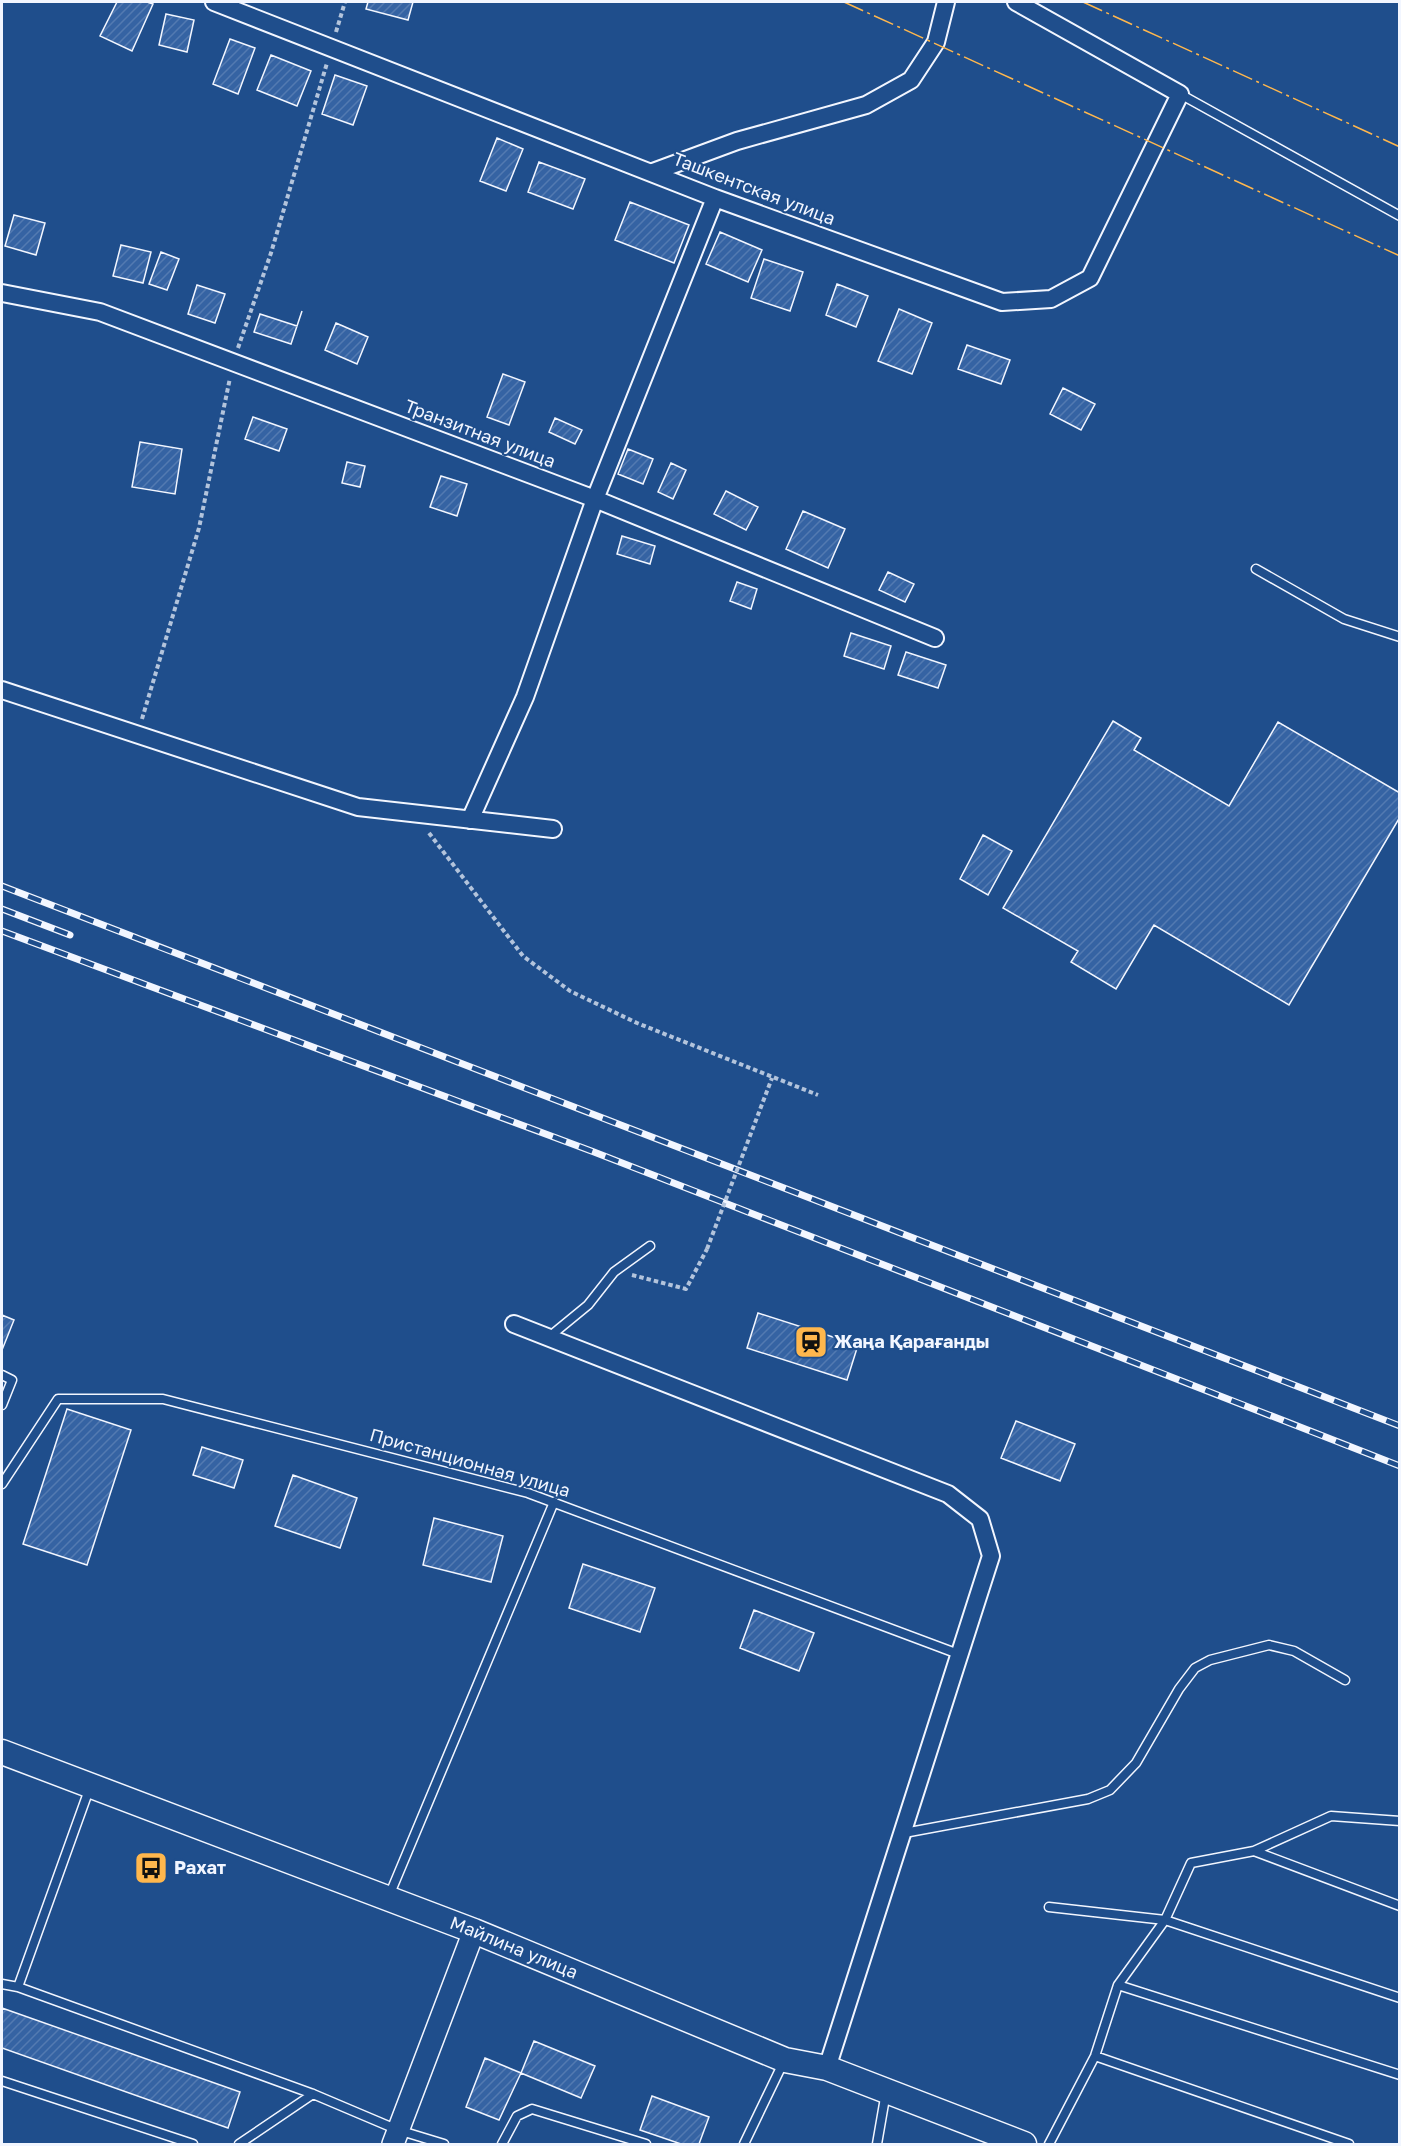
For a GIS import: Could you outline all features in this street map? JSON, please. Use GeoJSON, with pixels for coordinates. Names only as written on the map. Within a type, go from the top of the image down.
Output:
{"type":"FeatureCollection","features":[{"type":"Feature","properties":{"kind":"main road","name":"Майлина улица"},"geometry":{"type":"LineString","coordinates":[[2,1752],[474,1931],[784,2060],[827,2068],[1024,2145]]}},
{"type":"Feature","properties":{"kind":"street","name":"Ташкентская улица"},"geometry":{"type":"LineString","coordinates":[[214,2],[715,198],[1002,302],[1051,299],[1090,278],[1180,94]]}},
{"type":"Feature","properties":{"kind":"street"},"geometry":{"type":"LineString","coordinates":[[653,172],[737,141],[866,105],[911,80],[936,42],[946,2]]}},
{"type":"Feature","properties":{"kind":"street"},"geometry":{"type":"LineString","coordinates":[[1016,2],[1180,94]]}},
{"type":"Feature","properties":{"kind":"street"},"geometry":{"type":"LineString","coordinates":[[470,820],[525,697],[595,499],[715,198]]}},
{"type":"Feature","properties":{"kind":"street","name":"Транзитная улица"},"geometry":{"type":"LineString","coordinates":[[2,293],[100,312],[595,499],[936,638]]}},
{"type":"Feature","properties":{"kind":"street"},"geometry":{"type":"LineString","coordinates":[[2,690],[358,807],[554,830]]}},
{"type":"Feature","properties":{"kind":"street"},"geometry":{"type":"LineString","coordinates":[[514,1324],[948,1494],[980,1519],[992,1556],[962,1655],[827,2068]]}},
{"type":"Feature","properties":{"kind":"street"},"geometry":{"type":"LineString","coordinates":[[396,2137],[474,1931]]}},
{"type":"Feature","properties":{"kind":"lane"},"geometry":{"type":"LineString","coordinates":[[1180,94],[1400,216]]}},
{"type":"Feature","properties":{"kind":"lane"},"geometry":{"type":"LineString","coordinates":[[1256,570],[1344,619],[1400,637]]}},
{"type":"Feature","properties":{"kind":"lane"},"geometry":{"type":"LineString","coordinates":[[548,1337],[588,1305],[614,1272],[650,1246]]}},
{"type":"Feature","properties":{"kind":"lane"},"geometry":{"type":"LineString","coordinates":[[2,1375],[12,1380],[2,1405]]}},
{"type":"Feature","properties":{"kind":"lane","name":"Пристанционная улица"},"geometry":{"type":"LineString","coordinates":[[2,1484],[58,1399],[163,1399],[517,1490],[962,1655]]}},
{"type":"Feature","properties":{"kind":"lane"},"geometry":{"type":"LineString","coordinates":[[388,1899],[554,1502]]}},
{"type":"Feature","properties":{"kind":"lane"},"geometry":{"type":"LineString","coordinates":[[904,1833],[1088,1799],[1110,1790],[1136,1763],[1179,1689],[1195,1668],[1210,1660],[1269,1646],[1294,1651],[1345,1680]]}},
{"type":"Feature","properties":{"kind":"lane"},"geometry":{"type":"LineString","coordinates":[[18,1987],[90,1787]]}},
{"type":"Feature","properties":{"kind":"lane"},"geometry":{"type":"LineString","coordinates":[[1049,2145],[1095,2056],[1118,1985],[1165,1920],[1191,1863],[1254,1851],[1331,1816],[1400,1821]]}},
{"type":"Feature","properties":{"kind":"lane"},"geometry":{"type":"LineString","coordinates":[[1254,1851],[1400,1906]]}},
{"type":"Feature","properties":{"kind":"lane"},"geometry":{"type":"LineString","coordinates":[[1049,1907],[1165,1920],[1400,1998]]}},
{"type":"Feature","properties":{"kind":"lane"},"geometry":{"type":"LineString","coordinates":[[2,1984],[18,1987],[313,2094],[396,2137],[444,2145]]}},
{"type":"Feature","properties":{"kind":"lane"},"geometry":{"type":"LineString","coordinates":[[1118,1985],[1400,2075]]}},
{"type":"Feature","properties":{"kind":"lane"},"geometry":{"type":"LineString","coordinates":[[1095,2056],[1349,2145]]}},
{"type":"Feature","properties":{"kind":"lane"},"geometry":{"type":"LineString","coordinates":[[744,2145],[784,2060]]}},
{"type":"Feature","properties":{"kind":"lane"},"geometry":{"type":"LineString","coordinates":[[2,2081],[193,2145]]}},
{"type":"Feature","properties":{"kind":"lane"},"geometry":{"type":"LineString","coordinates":[[877,2145],[886,2092]]}},
{"type":"Feature","properties":{"kind":"lane"},"geometry":{"type":"LineString","coordinates":[[238,2145],[313,2094]]}},
{"type":"Feature","properties":{"kind":"lane"},"geometry":{"type":"LineString","coordinates":[[502,2145],[517,2116],[532,2109],[646,2145]]}},
{"type":"Feature","properties":{"kind":"path"},"geometry":{"type":"LineString","coordinates":[[414,813],[523,956],[570,991],[637,1023],[818,1095]]}},
{"type":"Feature","properties":{"kind":"path"},"geometry":{"type":"LineString","coordinates":[[614,1272],[686,1288],[707,1249],[772,1078]]}},
{"type":"Feature","properties":{"kind":"building"},"geometry":{"type":"Polygon","coordinates":[[[117,2],[153,4],[132,51],[100,36],[117,2]]]}},
{"type":"Feature","properties":{"kind":"building"},"geometry":{"type":"Polygon","coordinates":[[[368,2],[413,2],[408,20],[366,9],[368,2]]]}},
{"type":"Feature","properties":{"kind":"building"},"geometry":{"type":"Polygon","coordinates":[[[166,14],[194,20],[187,52],[159,45],[166,14]]]}},
{"type":"Feature","properties":{"kind":"building"},"geometry":{"type":"Polygon","coordinates":[[[230,39],[255,48],[238,94],[213,84],[230,39]]]}},
{"type":"Feature","properties":{"kind":"building"},"geometry":{"type":"Polygon","coordinates":[[[271,55],[311,71],[297,106],[257,90],[271,55]]]}},
{"type":"Feature","properties":{"kind":"building"},"geometry":{"type":"Polygon","coordinates":[[[335,75],[367,86],[353,125],[322,114],[335,75]]]}},
{"type":"Feature","properties":{"kind":"building"},"geometry":{"type":"Polygon","coordinates":[[[497,138],[523,149],[506,191],[480,181],[497,138]]]}},
{"type":"Feature","properties":{"kind":"building"},"geometry":{"type":"Polygon","coordinates":[[[539,162],[585,179],[573,209],[528,192],[539,162]]]}},
{"type":"Feature","properties":{"kind":"building"},"geometry":{"type":"Polygon","coordinates":[[[630,202],[689,225],[674,263],[615,240],[630,202]]]}},
{"type":"Feature","properties":{"kind":"building"},"geometry":{"type":"Polygon","coordinates":[[[14,215],[45,223],[36,255],[5,246],[14,215]]]}},
{"type":"Feature","properties":{"kind":"building"},"geometry":{"type":"Polygon","coordinates":[[[720,232],[762,250],[748,282],[706,264],[720,232]]]}},
{"type":"Feature","properties":{"kind":"building"},"geometry":{"type":"Polygon","coordinates":[[[121,245],[151,252],[143,283],[113,276],[121,245]]]}},
{"type":"Feature","properties":{"kind":"building"},"geometry":{"type":"Polygon","coordinates":[[[161,252],[179,259],[167,290],[149,284],[161,252]]]}},
{"type":"Feature","properties":{"kind":"building"},"geometry":{"type":"Polygon","coordinates":[[[764,259],[803,272],[790,311],[751,298],[764,259]]]}},
{"type":"Feature","properties":{"kind":"building"},"geometry":{"type":"Polygon","coordinates":[[[837,284],[868,296],[856,327],[826,315],[837,284]]]}},
{"type":"Feature","properties":{"kind":"building"},"geometry":{"type":"Polygon","coordinates":[[[197,285],[225,294],[215,323],[188,314],[197,285]]]}},
{"type":"Feature","properties":{"kind":"building"},"geometry":{"type":"Polygon","coordinates":[[[899,309],[932,323],[912,374],[878,361],[899,309]]]}},
{"type":"Feature","properties":{"kind":"building"},"geometry":{"type":"Polygon","coordinates":[[[260,314],[297,326],[291,344],[254,332],[260,314]]]}},
{"type":"Feature","properties":{"kind":"building"},"geometry":{"type":"Polygon","coordinates":[[[336,323],[368,337],[357,364],[325,350],[336,323]]]}},
{"type":"Feature","properties":{"kind":"building"},"geometry":{"type":"Polygon","coordinates":[[[967,345],[1010,360],[1001,384],[958,369],[967,345]]]}},
{"type":"Feature","properties":{"kind":"building"},"geometry":{"type":"Polygon","coordinates":[[[503,374],[525,382],[509,425],[487,417],[503,374]]]}},
{"type":"Feature","properties":{"kind":"building"},"geometry":{"type":"Polygon","coordinates":[[[1063,388],[1095,404],[1081,430],[1050,414],[1063,388]]]}},
{"type":"Feature","properties":{"kind":"building"},"geometry":{"type":"Polygon","coordinates":[[[253,417],[287,429],[279,451],[245,439],[253,417]]]}},
{"type":"Feature","properties":{"kind":"building"},"geometry":{"type":"Polygon","coordinates":[[[555,418],[582,430],[575,444],[549,432],[555,418]]]}},
{"type":"Feature","properties":{"kind":"building"},"geometry":{"type":"Polygon","coordinates":[[[140,442],[182,449],[175,494],[132,487],[140,442]]]}},
{"type":"Feature","properties":{"kind":"building"},"geometry":{"type":"Polygon","coordinates":[[[628,449],[653,459],[643,484],[618,474],[628,449]]]}},
{"type":"Feature","properties":{"kind":"building"},"geometry":{"type":"Polygon","coordinates":[[[347,462],[365,466],[360,487],[342,483],[347,462]]]}},
{"type":"Feature","properties":{"kind":"building"},"geometry":{"type":"Polygon","coordinates":[[[671,463],[686,470],[673,499],[658,492],[671,463]]]}},
{"type":"Feature","properties":{"kind":"building"},"geometry":{"type":"Polygon","coordinates":[[[441,476],[467,484],[457,516],[430,507],[441,476]]]}},
{"type":"Feature","properties":{"kind":"building"},"geometry":{"type":"Polygon","coordinates":[[[726,491],[758,507],[746,530],[714,514],[726,491]]]}},
{"type":"Feature","properties":{"kind":"building"},"geometry":{"type":"Polygon","coordinates":[[[803,511],[845,529],[828,568],[786,549],[803,511]]]}},
{"type":"Feature","properties":{"kind":"building"},"geometry":{"type":"Polygon","coordinates":[[[622,536],[655,546],[650,564],[617,554],[622,536]]]}},
{"type":"Feature","properties":{"kind":"building"},"geometry":{"type":"Polygon","coordinates":[[[888,572],[914,584],[905,602],[879,590],[888,572]]]}},
{"type":"Feature","properties":{"kind":"building"},"geometry":{"type":"Polygon","coordinates":[[[737,582],[757,589],[751,609],[730,601],[737,582]]]}},
{"type":"Feature","properties":{"kind":"building"},"geometry":{"type":"Polygon","coordinates":[[[851,633],[891,646],[884,669],[844,656],[851,633]]]}},
{"type":"Feature","properties":{"kind":"building"},"geometry":{"type":"Polygon","coordinates":[[[906,652],[946,665],[938,688],[898,675],[906,652]]]}},
{"type":"Feature","properties":{"kind":"building"},"geometry":{"type":"Polygon","coordinates":[[[1113,721],[1141,738],[1134,750],[1229,806],[1278,722],[1400,793],[1400,817],[1289,1005],[1154,925],[1116,989],[1071,962],[1078,951],[1003,908],[1113,721]]]}},
{"type":"Feature","properties":{"kind":"building"},"geometry":{"type":"Polygon","coordinates":[[[983,835],[1012,851],[988,895],[960,879],[983,835]]]}},
{"type":"Feature","properties":{"kind":"building"},"geometry":{"type":"Polygon","coordinates":[[[758,1313],[858,1345],[847,1380],[747,1348],[758,1313]]]}},
{"type":"Feature","properties":{"kind":"building"},"geometry":{"type":"Polygon","coordinates":[[[2,1315],[14,1320],[2,1350],[2,1315]]]}},
{"type":"Feature","properties":{"kind":"building"},"geometry":{"type":"Polygon","coordinates":[[[67,1409],[131,1430],[87,1565],[23,1544],[67,1409]]]}},
{"type":"Feature","properties":{"kind":"building"},"geometry":{"type":"Polygon","coordinates":[[[1016,1421],[1075,1444],[1060,1481],[1001,1458],[1016,1421]]]}},
{"type":"Feature","properties":{"kind":"building"},"geometry":{"type":"Polygon","coordinates":[[[202,1447],[243,1460],[234,1488],[193,1475],[202,1447]]]}},
{"type":"Feature","properties":{"kind":"building"},"geometry":{"type":"Polygon","coordinates":[[[293,1475],[357,1498],[340,1548],[275,1526],[293,1475]]]}},
{"type":"Feature","properties":{"kind":"building"},"geometry":{"type":"Polygon","coordinates":[[[434,1518],[503,1536],[491,1582],[423,1565],[434,1518]]]}},
{"type":"Feature","properties":{"kind":"building"},"geometry":{"type":"Polygon","coordinates":[[[583,1564],[655,1588],[640,1632],[569,1608],[583,1564]]]}},
{"type":"Feature","properties":{"kind":"building"},"geometry":{"type":"Polygon","coordinates":[[[754,1610],[814,1633],[799,1671],[740,1648],[754,1610]]]}},
{"type":"Feature","properties":{"kind":"building"},"geometry":{"type":"Polygon","coordinates":[[[2,2008],[240,2092],[228,2128],[2,2048],[2,2008]]]}},
{"type":"Feature","properties":{"kind":"building"},"geometry":{"type":"Polygon","coordinates":[[[534,2041],[595,2066],[581,2098],[521,2073],[534,2041]]]}},
{"type":"Feature","properties":{"kind":"building"},"geometry":{"type":"Polygon","coordinates":[[[485,2058],[521,2073],[499,2120],[466,2107],[485,2058]]]}},
{"type":"Feature","properties":{"kind":"building"},"geometry":{"type":"Polygon","coordinates":[[[652,2096],[709,2117],[699,2144],[681,2144],[640,2130],[652,2096]]]}},
{"type":"Feature","properties":{"kind":"railway"},"geometry":{"type":"LineString","coordinates":[[2,886],[1400,1426]]}},
{"type":"Feature","properties":{"kind":"railway"},"geometry":{"type":"LineString","coordinates":[[2,909],[70,935]]}},
{"type":"Feature","properties":{"kind":"railway"},"geometry":{"type":"LineString","coordinates":[[2,931],[594,1152],[1400,1466]]}},
{"type":"Feature","properties":{"kind":"power"},"geometry":{"type":"LineString","coordinates":[[844,2],[1400,256]]}},
{"type":"Feature","properties":{"kind":"power"},"geometry":{"type":"LineString","coordinates":[[1083,2],[1400,147]]}},
{"type":"Feature","properties":{"kind":"place","name":"Жаңа Қарағанды"},"geometry":{"type":"Point","coordinates":[811,1342]}},
{"type":"Feature","properties":{"kind":"place","name":"Рахат"},"geometry":{"type":"Point","coordinates":[151,1868]}}]}
